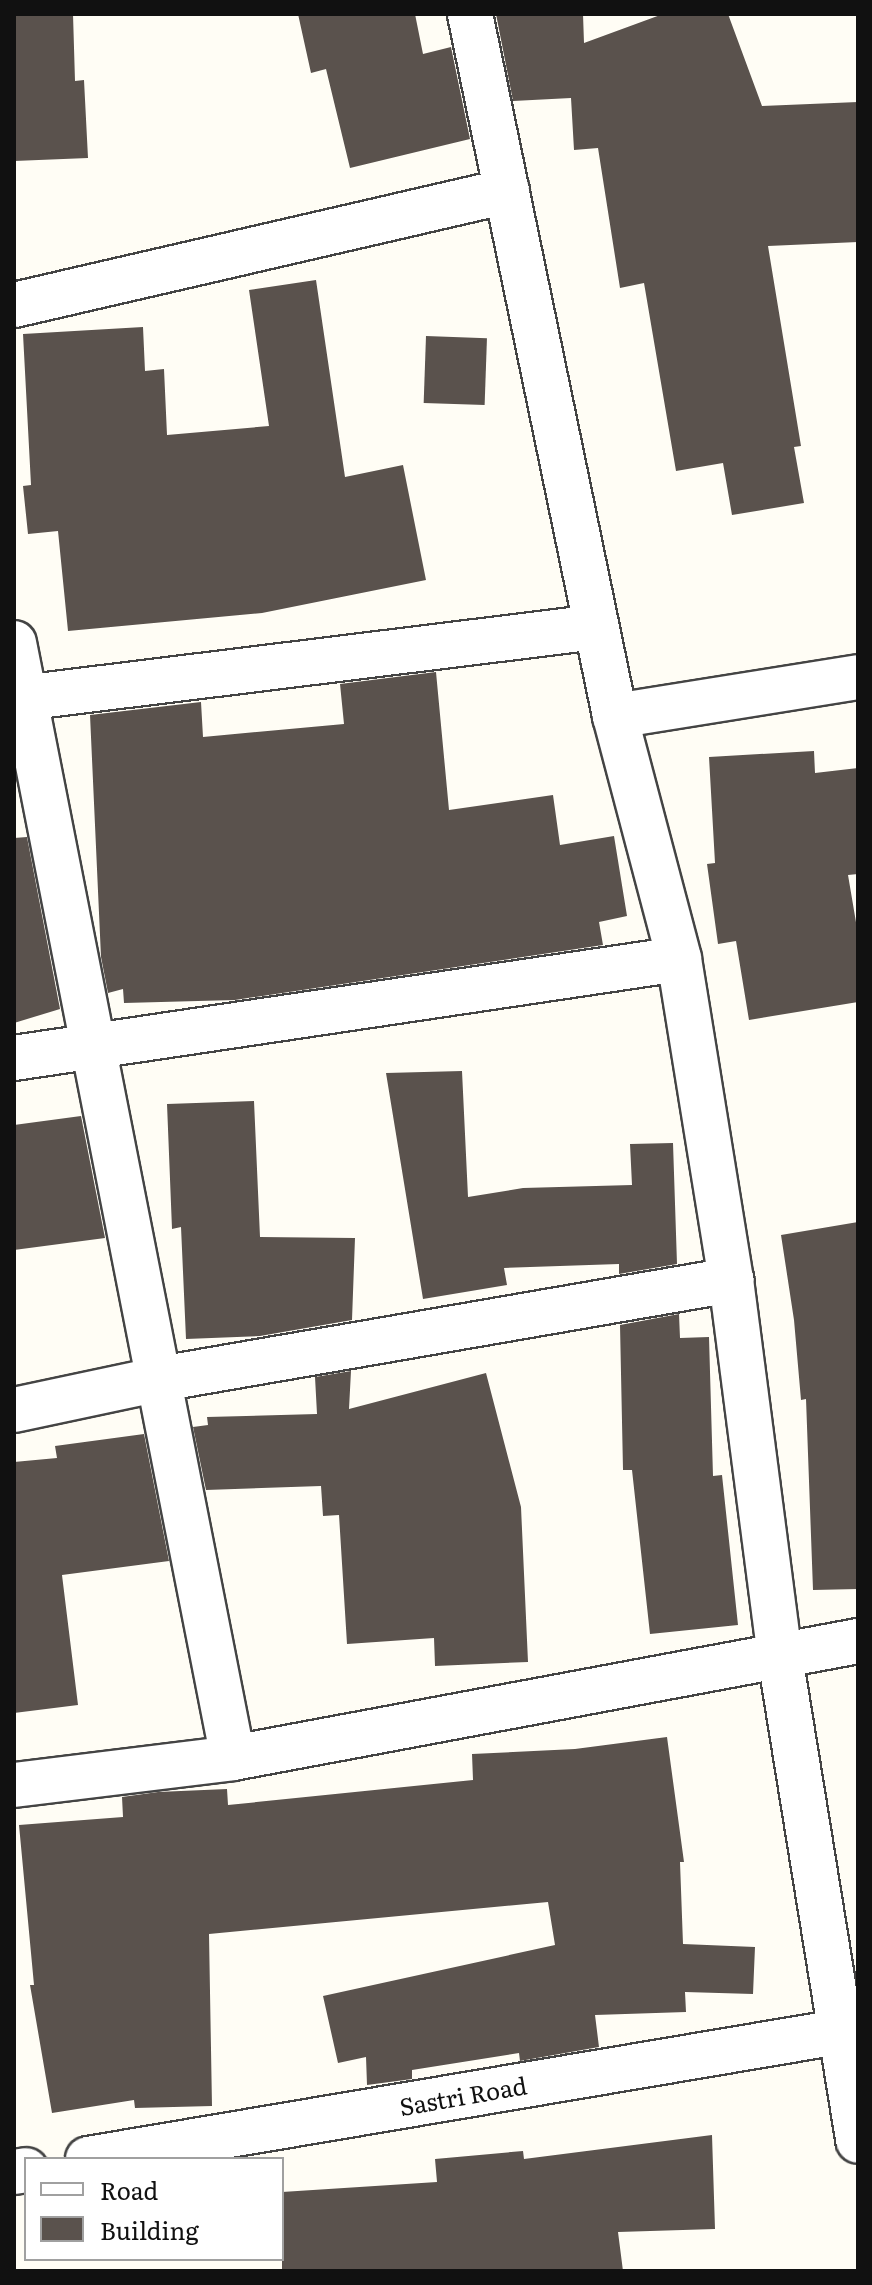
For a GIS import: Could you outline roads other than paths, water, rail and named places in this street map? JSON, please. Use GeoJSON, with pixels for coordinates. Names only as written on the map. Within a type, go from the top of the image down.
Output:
{"type":"FeatureCollection","features":[{"type":"Feature","properties":{"kind":"street"},"geometry":{"type":"LineString","coordinates":[[470,14],[615,716],[679,959],[731,1280],[780,1657],[838,2032],[858,2141]]}},
{"type":"Feature","properties":{"kind":"street"},"geometry":{"type":"LineString","coordinates":[[14,305],[507,191]]}},
{"type":"Feature","properties":{"kind":"street"},"geometry":{"type":"LineString","coordinates":[[19,699],[596,627]]}},
{"type":"Feature","properties":{"kind":"street"},"geometry":{"type":"LineString","coordinates":[[14,643],[19,699],[93,1045],[233,1758]]}},
{"type":"Feature","properties":{"kind":"street"},"geometry":{"type":"LineString","coordinates":[[615,716],[858,677]]}},
{"type":"Feature","properties":{"kind":"street"},"geometry":{"type":"LineString","coordinates":[[14,1058],[679,959]]}},
{"type":"Feature","properties":{"kind":"street"},"geometry":{"type":"LineString","coordinates":[[14,1410],[160,1379],[731,1280]]}},
{"type":"Feature","properties":{"kind":"street"},"geometry":{"type":"LineString","coordinates":[[14,1785],[233,1758],[858,1641]]}},
{"type":"Feature","properties":{"kind":"street","name":"Sastri Road"},"geometry":{"type":"LineString","coordinates":[[100,2157],[838,2032]]}}]}
